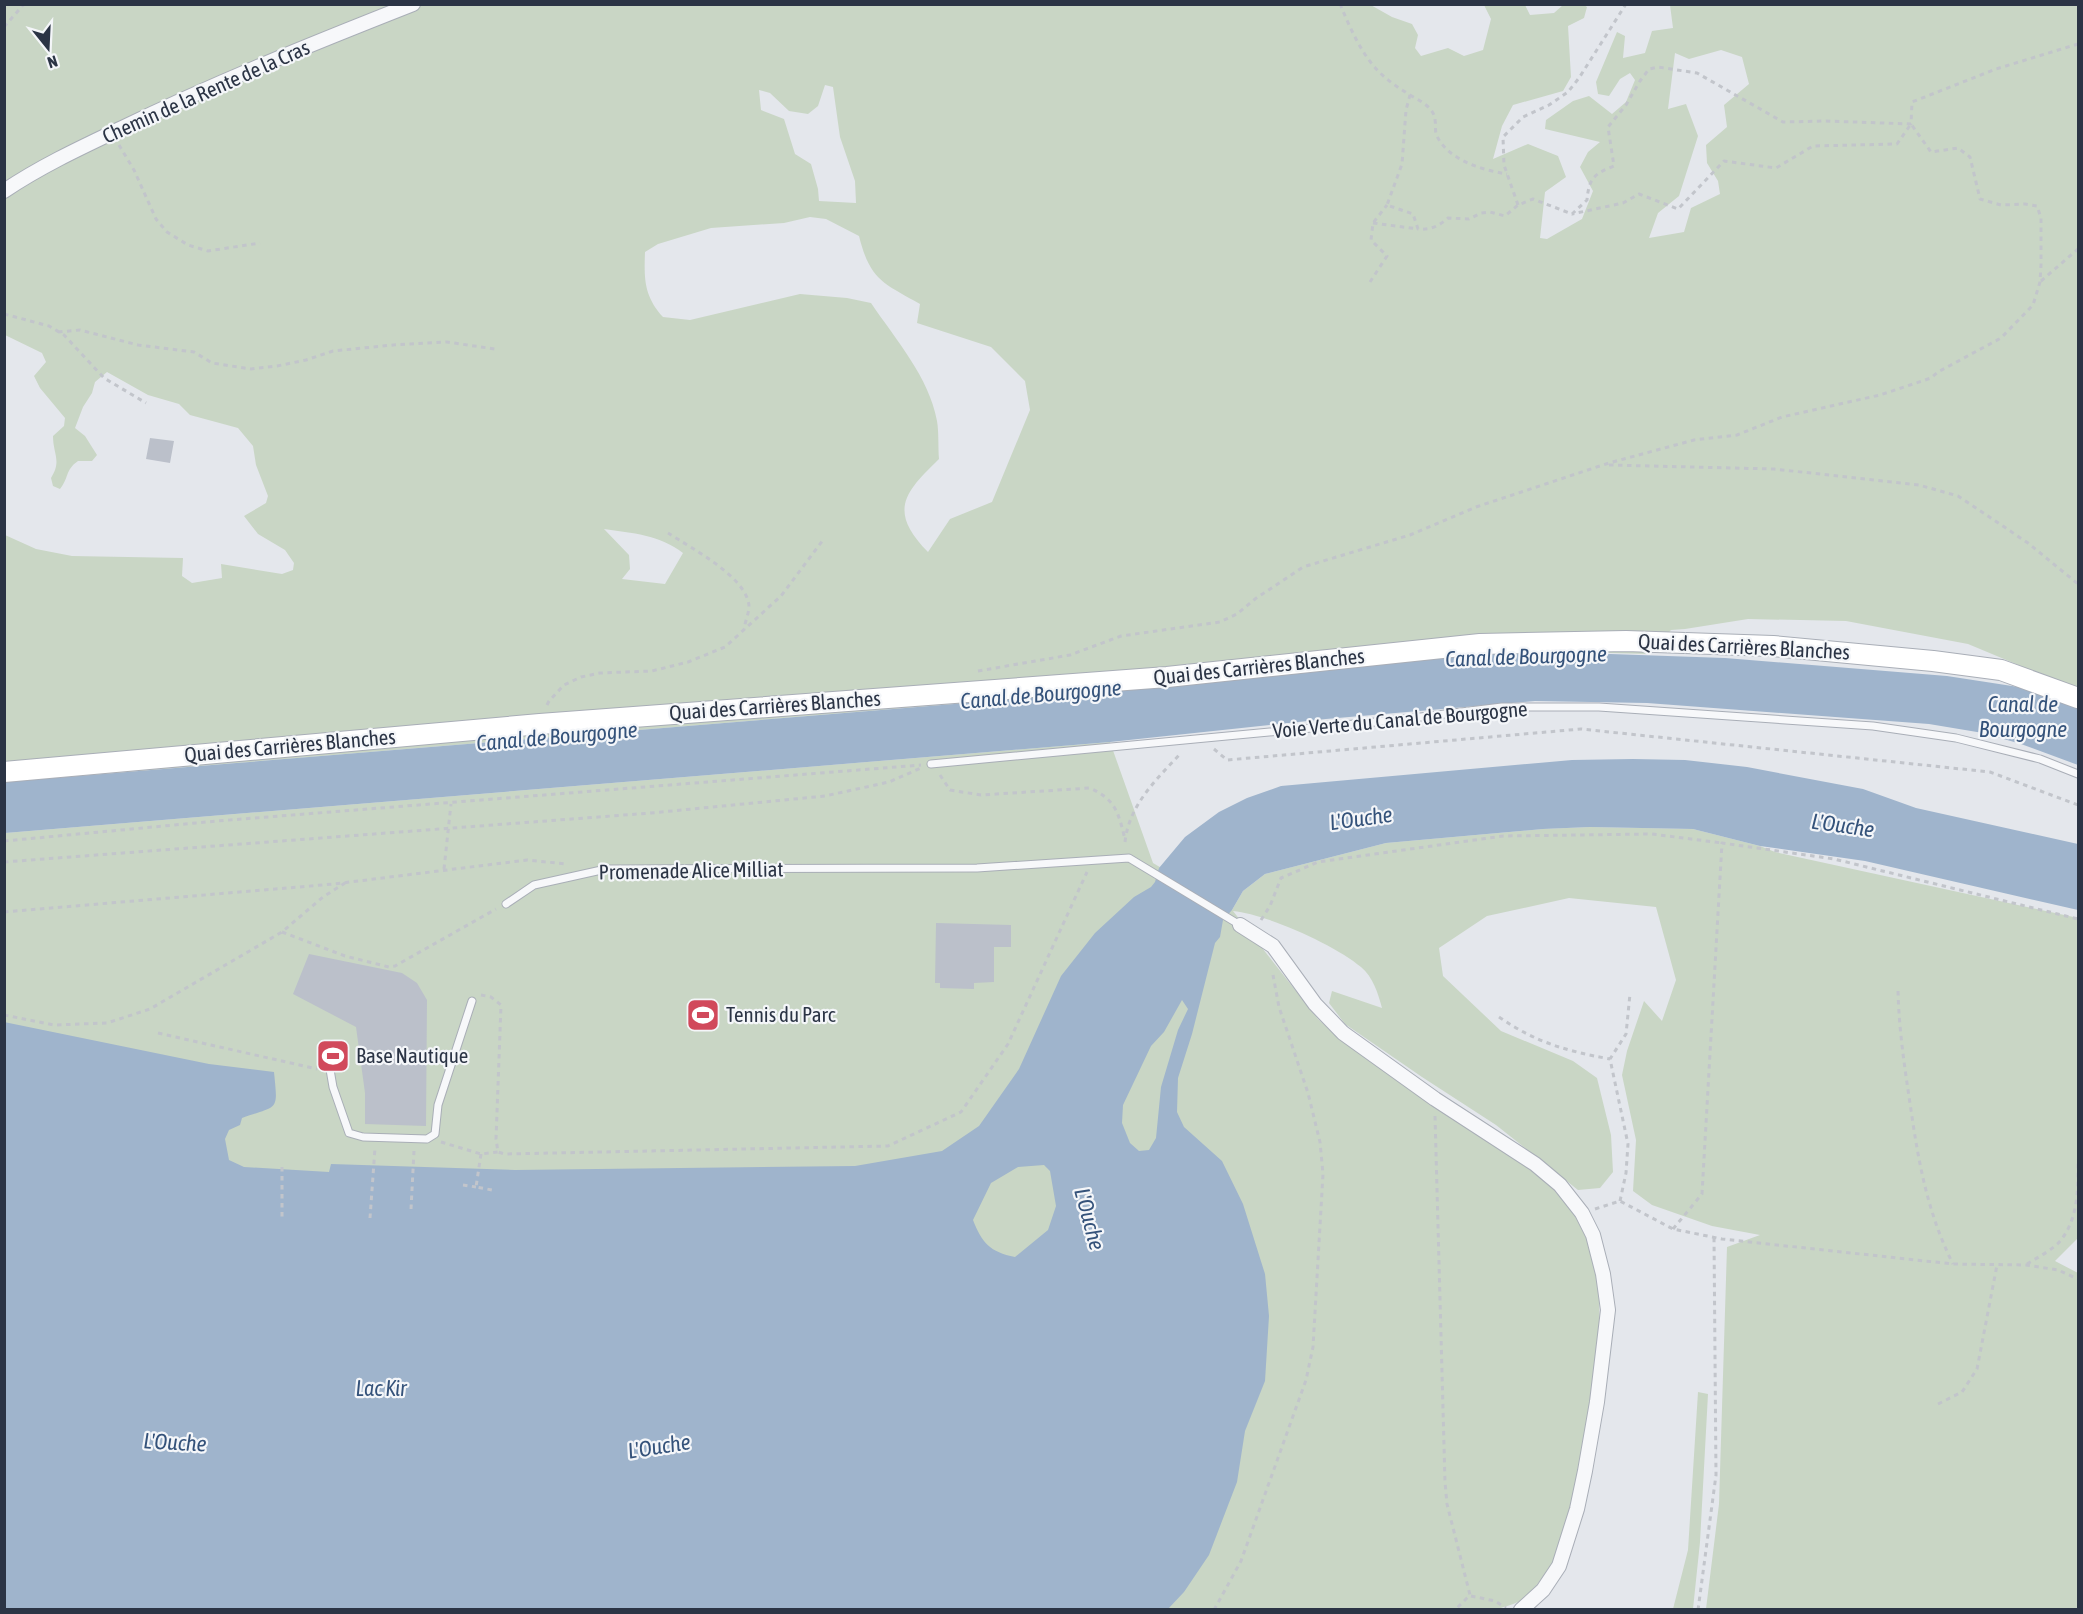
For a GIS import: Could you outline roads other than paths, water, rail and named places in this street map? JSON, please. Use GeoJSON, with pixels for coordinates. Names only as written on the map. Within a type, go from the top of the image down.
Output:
{"type":"FeatureCollection","features":[{"type":"Feature","properties":{"kind":"street","name":"Chemin de la Rente de la Cras"},"geometry":{"type":"LineString","coordinates":[[4,191],[61,157],[170,105],[412,4]]}},
{"type":"Feature","properties":{"kind":"street","name":"Quai des Carrières Blanches"},"geometry":{"type":"LineString","coordinates":[[4,772],[540,724],[1167,677],[1480,644],[1626,641],[1773,646],[1933,661],[2001,670],[2079,698]]}},
{"type":"Feature","properties":{"kind":"street"},"geometry":{"type":"LineString","coordinates":[[1240,925],[1273,946],[1315,1004],[1343,1033],[1435,1099],[1534,1164],[1560,1185],[1582,1213],[1593,1234],[1599,1254],[1608,1310],[1597,1402],[1577,1509],[1559,1566],[1543,1590],[1521,1610]]}},
{"type":"Feature","properties":{"kind":"lane","name":"Voie Verte du Canal de Bourgogne"},"geometry":{"type":"LineString","coordinates":[[931,764],[1396,720],[1502,707],[1599,707],[1897,730],[1956,738],[2040,759],[2079,774]]}},
{"type":"Feature","properties":{"kind":"lane","name":"Promenade Alice Milliat"},"geometry":{"type":"LineString","coordinates":[[506,904],[534,885],[606,869],[977,868],[1130,858],[1240,925]]}},
{"type":"Feature","properties":{"kind":"lane"},"geometry":{"type":"LineString","coordinates":[[327,1052],[333,1087],[349,1133],[363,1137],[427,1139],[435,1134],[438,1105],[473,997]]}},
{"type":"Feature","properties":{"kind":"water","name":"Canal de Bourgogne"},"geometry":{"type":"Polygon","coordinates":[[[1497,650],[1725,658],[1947,676],[2025,688],[2078,708],[2078,765],[1983,733],[1929,724],[1647,703],[1535,701],[1326,719],[1110,742],[5,833],[5,782],[1125,690],[1497,650]]]}},
{"type":"Feature","properties":{"kind":"water","name":"Lac Kir"},"geometry":{"type":"Polygon","coordinates":[[[1572,760],[1685,760],[1747,767],[1863,789],[1916,808],[2078,844],[2078,910],[1865,861],[1760,846],[1693,829],[1590,827],[1543,829],[1386,843],[1265,874],[1243,891],[1223,920],[1178,1078],[1177,1112],[1184,1127],[1222,1161],[1243,1204],[1265,1274],[1269,1316],[1265,1381],[1245,1431],[1237,1482],[1209,1555],[1184,1592],[1168,1609],[5,1609],[4,1022],[209,1064],[274,1072],[276,1094],[273,1105],[242,1118],[240,1125],[229,1130],[225,1139],[229,1160],[244,1167],[329,1172],[331,1164],[515,1170],[855,1166],[942,1151],[979,1126],[1019,1069],[1061,976],[1095,933],[1134,897],[1151,887],[1159,868],[1185,837],[1219,812],[1247,798],[1281,786],[1572,760]],[[1182,1000],[1164,1032],[1151,1046],[1123,1105],[1122,1123],[1130,1143],[1139,1151],[1149,1150],[1156,1138],[1161,1087],[1178,1030],[1188,1009],[1182,1000]],[[1044,1165],[1018,1167],[991,1183],[973,1220],[980,1235],[993,1249],[1015,1257],[1048,1230],[1056,1206],[1050,1171],[1044,1165]]]}},
{"type":"Feature","properties":{"kind":"place","name":"Tennis du Parc"},"geometry":{"type":"Point","coordinates":[703,1015]}},
{"type":"Feature","properties":{"kind":"place","name":"Base Nautique"},"geometry":{"type":"Point","coordinates":[333,1056]}},
{"type":"Feature","properties":{"kind":"water label","name":"L'Ouche"},"geometry":{"type":"Point","coordinates":[1361,818]}},
{"type":"Feature","properties":{"kind":"water label","name":"L'Ouche"},"geometry":{"type":"Point","coordinates":[1843,825]}},
{"type":"Feature","properties":{"kind":"water label","name":"L'Ouche"},"geometry":{"type":"Point","coordinates":[1090,1219]}},
{"type":"Feature","properties":{"kind":"water label","name":"L'Ouche"},"geometry":{"type":"Point","coordinates":[175,1442]}},
{"type":"Feature","properties":{"kind":"water label","name":"L'Ouche"},"geometry":{"type":"Point","coordinates":[659,1446]}}]}
